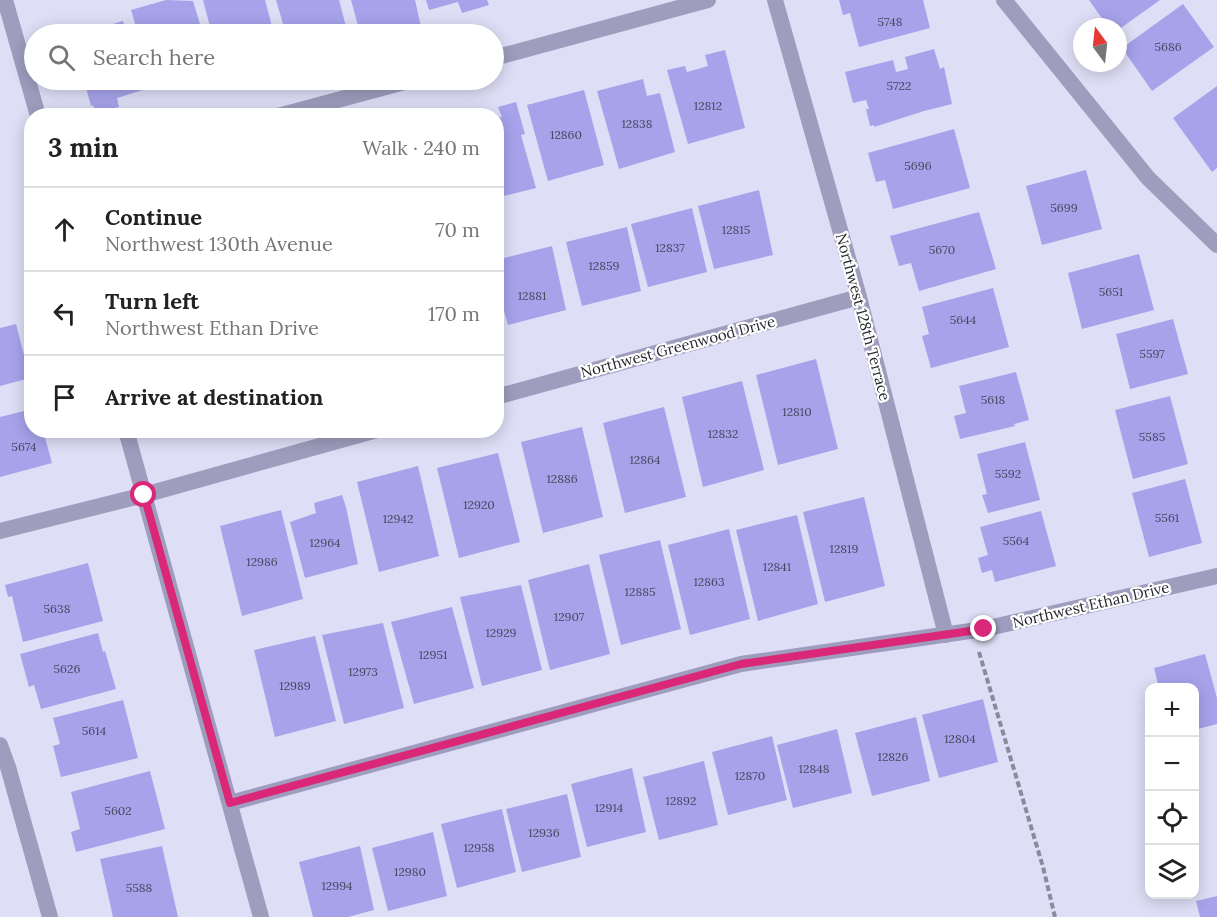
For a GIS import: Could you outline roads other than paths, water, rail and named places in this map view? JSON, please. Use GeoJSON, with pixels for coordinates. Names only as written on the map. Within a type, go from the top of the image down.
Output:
{"type":"FeatureCollection","features":[{"type":"Feature","properties":{"kind":"street"},"geometry":{"type":"LineString","coordinates":[[5,0],[24,67]]}},
{"type":"Feature","properties":{"kind":"street"},"geometry":{"type":"LineString","coordinates":[[504,55],[708,0]]}},
{"type":"Feature","properties":{"kind":"street","name":"Northwest 128th Terrace"},"geometry":{"type":"LineString","coordinates":[[775,0],[859,297],[946,635]]}},
{"type":"Feature","properties":{"kind":"street"},"geometry":{"type":"LineString","coordinates":[[1004,0],[1148,178],[1217,245]]}},
{"type":"Feature","properties":{"kind":"street"},"geometry":{"type":"LineString","coordinates":[[31,90],[36,108]]}},
{"type":"Feature","properties":{"kind":"street"},"geometry":{"type":"LineString","coordinates":[[308,108],[375,90]]}},
{"type":"Feature","properties":{"kind":"street","name":"Northwest Greenwood Drive"},"geometry":{"type":"LineString","coordinates":[[504,396],[859,297]]}},
{"type":"Feature","properties":{"kind":"street"},"geometry":{"type":"LineString","coordinates":[[128,438],[261,917]]}},
{"type":"Feature","properties":{"kind":"street"},"geometry":{"type":"LineString","coordinates":[[0,531],[144,495],[348,438]]}},
{"type":"Feature","properties":{"kind":"street","name":"Northwest Ethan Drive"},"geometry":{"type":"LineString","coordinates":[[230,803],[741,664],[973,631],[1217,576]]}},
{"type":"Feature","properties":{"kind":"street"},"geometry":{"type":"LineString","coordinates":[[0,745],[50,917]]}}]}
